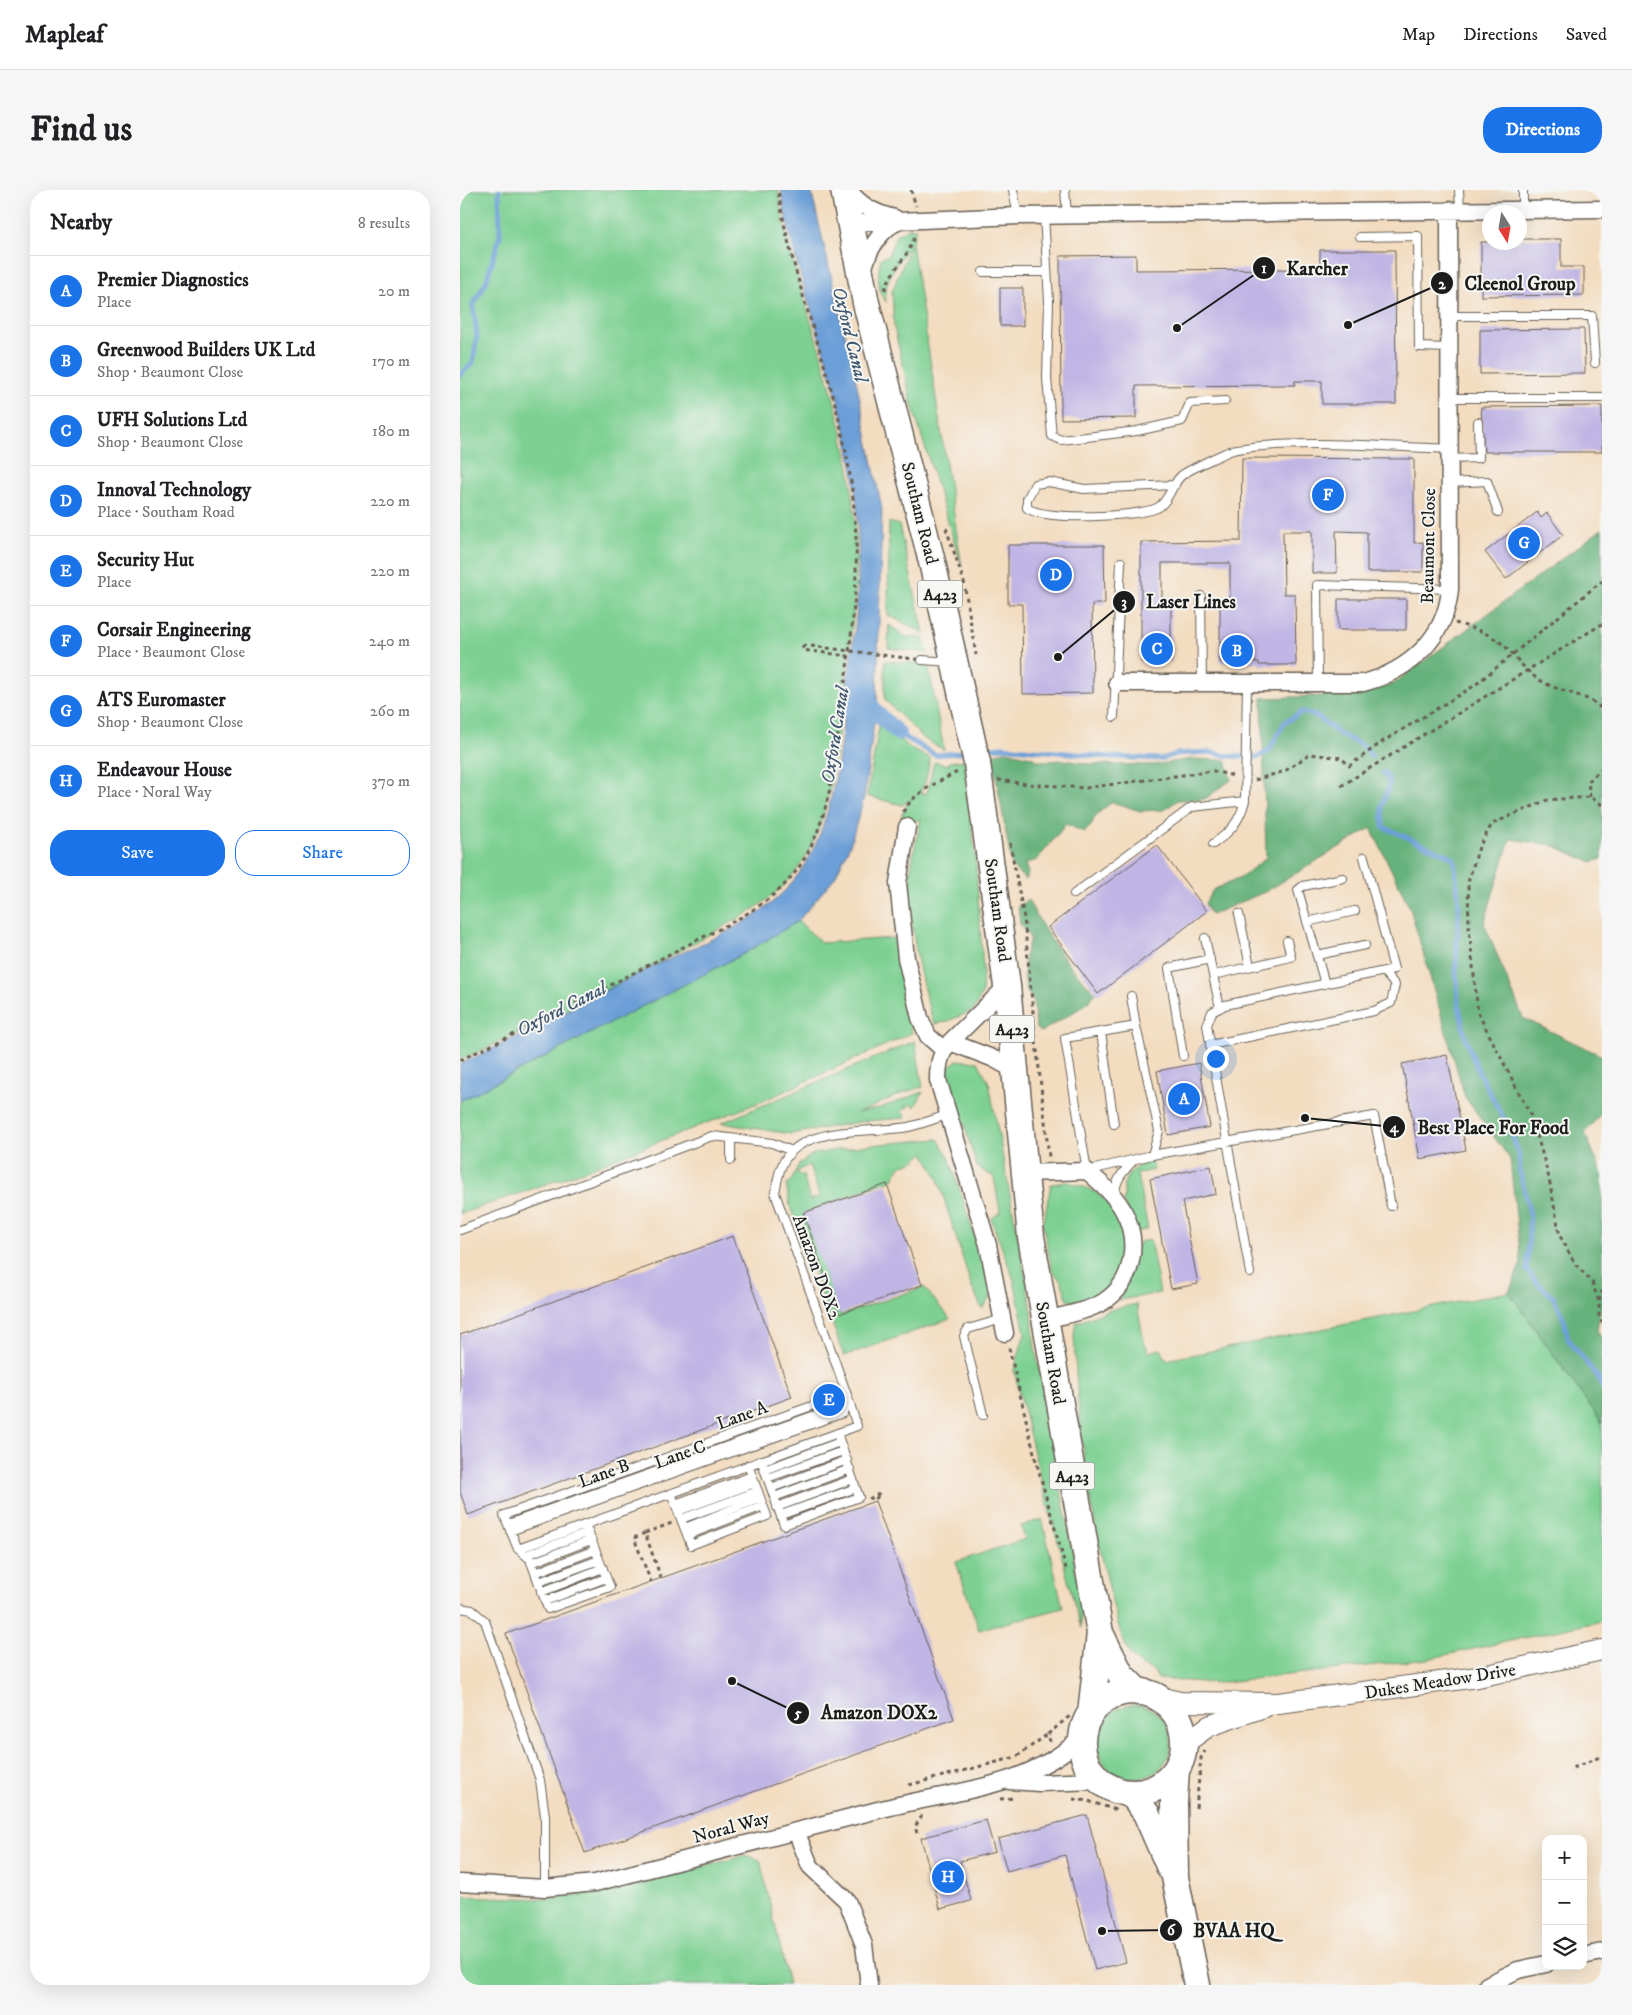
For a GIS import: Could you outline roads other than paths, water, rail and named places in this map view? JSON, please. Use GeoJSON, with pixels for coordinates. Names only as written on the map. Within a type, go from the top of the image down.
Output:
{"type":"FeatureCollection","features":[{"type":"Feature","properties":{"kind":"highway","name":"Southam Road"},"geometry":{"type":"LineString","coordinates":[[844,190],[849,223],[874,291],[966,663],[976,761],[1008,986],[1016,1071],[1038,1172],[1031,1238],[1100,1633],[1091,1713]]}},
{"type":"Feature","properties":{"kind":"highway","name":"Southam Road"},"geometry":{"type":"LineString","coordinates":[[1100,1633],[1127,1683],[1148,1694]]}},
{"type":"Feature","properties":{"kind":"highway"},"geometry":{"type":"LineString","coordinates":[[1175,1877],[1156,1840],[1146,1812],[1134,1797],[1112,1789],[1099,1781],[1089,1768],[1083,1753],[1082,1737],[1091,1713],[1100,1703],[1112,1696],[1125,1692],[1148,1694],[1168,1706],[1177,1717],[1182,1730],[1184,1744],[1176,1770],[1174,1810],[1175,1877],[1197,1985]]}},
{"type":"Feature","properties":{"kind":"highway"},"geometry":{"type":"LineString","coordinates":[[1127,1793],[1141,1792],[1154,1788],[1176,1770]]}},
{"type":"Feature","properties":{"kind":"street"},"geometry":{"type":"LineString","coordinates":[[849,190],[854,198],[867,208],[880,214],[910,220]]}},
{"type":"Feature","properties":{"kind":"street"},"geometry":{"type":"LineString","coordinates":[[1527,209],[1602,209]]}},
{"type":"Feature","properties":{"kind":"street","name":"Beaumont Close"},"geometry":{"type":"LineString","coordinates":[[1117,683],[1363,683],[1381,678],[1399,669],[1417,654],[1443,624],[1449,605],[1450,589],[1449,316],[1455,210]]}},
{"type":"Feature","properties":{"kind":"street"},"geometry":{"type":"LineString","coordinates":[[849,223],[1044,215],[1482,210]]}},
{"type":"Feature","properties":{"kind":"street"},"geometry":{"type":"LineString","coordinates":[[874,291],[865,264],[873,245],[886,230],[910,220]]}},
{"type":"Feature","properties":{"kind":"street"},"geometry":{"type":"LineString","coordinates":[[907,828],[898,883],[906,958],[920,1018],[928,1036],[947,1046],[992,1058],[1016,1071]]}},
{"type":"Feature","properties":{"kind":"street","name":"Southam Road"},"geometry":{"type":"LineString","coordinates":[[947,1046],[1008,986]]}},
{"type":"Feature","properties":{"kind":"street"},"geometry":{"type":"LineString","coordinates":[[947,1046],[939,1060],[938,1080],[988,1244],[1004,1326]]}},
{"type":"Feature","properties":{"kind":"street"},"geometry":{"type":"LineString","coordinates":[[1038,1172],[1087,1172],[1107,1189],[1124,1211],[1132,1237],[1132,1264],[1118,1288],[1105,1301],[1089,1308],[1045,1320]]}},
{"type":"Feature","properties":{"kind":"street","name":"Dukes Meadow Drive"},"geometry":{"type":"LineString","coordinates":[[1148,1694],[1181,1702],[1278,1703],[1478,1677],[1602,1650]]}},
{"type":"Feature","properties":{"kind":"street","name":"Dukes Meadow Drive"},"geometry":{"type":"LineString","coordinates":[[1184,1744],[1209,1726],[1278,1703]]}},
{"type":"Feature","properties":{"kind":"street","name":"Noral Way"},"geometry":{"type":"LineString","coordinates":[[460,1883],[544,1888],[595,1883],[899,1804],[1009,1781],[1054,1760],[1082,1737]]}},
{"type":"Feature","properties":{"kind":"street","name":"Noral Way"},"geometry":{"type":"LineString","coordinates":[[1009,1781],[1039,1783],[1099,1781]]}},
{"type":"Feature","properties":{"kind":"street"},"geometry":{"type":"LineString","coordinates":[[796,1831],[810,1866],[847,1901],[864,1944],[869,1985]]}},
{"type":"Feature","properties":{"kind":"street"},"geometry":{"type":"LineString","coordinates":[[1587,1955],[1602,1952]]}},
{"type":"Feature","properties":{"kind":"street"},"geometry":{"type":"LineString","coordinates":[[1487,1985],[1518,1970],[1542,1965]]}},
{"type":"Feature","properties":{"kind":"lane"},"geometry":{"type":"LineString","coordinates":[[1013,190],[1018,216]]}},
{"type":"Feature","properties":{"kind":"lane"},"geometry":{"type":"LineString","coordinates":[[1065,190],[1067,215]]}},
{"type":"Feature","properties":{"kind":"lane"},"geometry":{"type":"LineString","coordinates":[[1455,210],[1459,190]]}},
{"type":"Feature","properties":{"kind":"lane"},"geometry":{"type":"LineString","coordinates":[[1523,190],[1523,205]]}},
{"type":"Feature","properties":{"kind":"lane"},"geometry":{"type":"LineString","coordinates":[[1044,215],[1048,272],[1048,378],[1052,436],[1060,440],[1137,432],[1182,420],[1190,403],[1225,401]]}},
{"type":"Feature","properties":{"kind":"lane"},"geometry":{"type":"LineString","coordinates":[[1360,237],[1418,236],[1419,347],[1449,348]]}},
{"type":"Feature","properties":{"kind":"lane"},"geometry":{"type":"LineString","coordinates":[[983,272],[1048,272]]}},
{"type":"Feature","properties":{"kind":"lane"},"geometry":{"type":"LineString","coordinates":[[1449,316],[1592,316],[1595,363]]}},
{"type":"Feature","properties":{"kind":"lane"},"geometry":{"type":"LineString","coordinates":[[1450,398],[1602,398]]}},
{"type":"Feature","properties":{"kind":"lane"},"geometry":{"type":"LineString","coordinates":[[1175,485],[1084,489],[1042,482],[1036,484],[1029,492],[1027,508],[1032,512],[1050,515],[1136,514],[1159,507],[1175,485],[1182,475],[1235,449],[1310,445],[1450,454],[1479,458],[1478,422]]}},
{"type":"Feature","properties":{"kind":"lane"},"geometry":{"type":"LineString","coordinates":[[1450,482],[1487,481],[1498,512]]}},
{"type":"Feature","properties":{"kind":"lane"},"geometry":{"type":"LineString","coordinates":[[1114,717],[1117,683],[1120,562]]}},
{"type":"Feature","properties":{"kind":"lane"},"geometry":{"type":"LineString","coordinates":[[1318,684],[1317,586],[1450,589]]}},
{"type":"Feature","properties":{"kind":"lane"},"geometry":{"type":"LineString","coordinates":[[1201,596],[1202,684]]}},
{"type":"Feature","properties":{"kind":"lane"},"geometry":{"type":"LineString","coordinates":[[922,660],[966,663]]}},
{"type":"Feature","properties":{"kind":"lane"},"geometry":{"type":"LineString","coordinates":[[1213,844],[1231,831],[1241,817],[1245,801],[1247,684]]}},
{"type":"Feature","properties":{"kind":"lane"},"geometry":{"type":"LineString","coordinates":[[1074,894],[1192,807],[1245,801]]}},
{"type":"Feature","properties":{"kind":"lane"},"geometry":{"type":"LineString","coordinates":[[1250,1272],[1207,1025],[1212,1012],[1220,1008],[1394,969],[1364,857]]}},
{"type":"Feature","properties":{"kind":"lane"},"geometry":{"type":"LineString","coordinates":[[1325,984],[1298,890],[1303,886],[1343,878]]}},
{"type":"Feature","properties":{"kind":"lane"},"geometry":{"type":"LineString","coordinates":[[1307,922],[1355,911]]}},
{"type":"Feature","properties":{"kind":"lane"},"geometry":{"type":"LineString","coordinates":[[1240,914],[1250,966]]}},
{"type":"Feature","properties":{"kind":"lane"},"geometry":{"type":"LineString","coordinates":[[1205,938],[1220,1008]]}},
{"type":"Feature","properties":{"kind":"lane"},"geometry":{"type":"LineString","coordinates":[[1214,975],[1291,957],[1287,941]]}},
{"type":"Feature","properties":{"kind":"lane"},"geometry":{"type":"LineString","coordinates":[[1317,955],[1365,945]]}},
{"type":"Feature","properties":{"kind":"lane"},"geometry":{"type":"LineString","coordinates":[[1183,1056],[1168,968],[1210,959]]}},
{"type":"Feature","properties":{"kind":"lane"},"geometry":{"type":"LineString","coordinates":[[1210,1044],[1374,1011],[1391,1003],[1395,985],[1384,972]]}},
{"type":"Feature","properties":{"kind":"lane"},"geometry":{"type":"LineString","coordinates":[[1131,996],[1159,1131],[1152,1155]]}},
{"type":"Feature","properties":{"kind":"lane"},"geometry":{"type":"LineString","coordinates":[[1136,1026],[1066,1038],[1087,1172],[1152,1155],[1374,1116],[1391,1206]]}},
{"type":"Feature","properties":{"kind":"lane"},"geometry":{"type":"LineString","coordinates":[[1101,1032],[1114,1124]]}},
{"type":"Feature","properties":{"kind":"lane"},"geometry":{"type":"LineString","coordinates":[[460,1230],[712,1136],[772,1142],[792,1151],[811,1140],[841,1134],[907,1127],[949,1114]]}},
{"type":"Feature","properties":{"kind":"lane"},"geometry":{"type":"LineString","coordinates":[[731,1138],[731,1160]]}},
{"type":"Feature","properties":{"kind":"lane","name":"Amazon DOX2"},"geometry":{"type":"LineString","coordinates":[[792,1151],[779,1170],[775,1193],[857,1426],[837,1432]]}},
{"type":"Feature","properties":{"kind":"lane"},"geometry":{"type":"LineString","coordinates":[[1115,1200],[1115,1186],[1120,1175],[1136,1159]]}},
{"type":"Feature","properties":{"kind":"lane"},"geometry":{"type":"LineString","coordinates":[[983,1415],[964,1336],[968,1329],[1004,1326]]}},
{"type":"Feature","properties":{"kind":"lane","name":"Lane A"},"geometry":{"type":"LineString","coordinates":[[509,1528],[504,1515],[812,1406],[831,1405],[847,1395]]}},
{"type":"Feature","properties":{"kind":"lane","name":"Lane B"},"geometry":{"type":"LineString","coordinates":[[509,1528],[838,1407],[847,1395]]}},
{"type":"Feature","properties":{"kind":"lane"},"geometry":{"type":"LineString","coordinates":[[518,1549],[837,1432],[859,1497],[784,1525],[761,1460]]}},
{"type":"Feature","properties":{"kind":"lane"},"geometry":{"type":"LineString","coordinates":[[764,1470],[840,1442]]}},
{"type":"Feature","properties":{"kind":"lane"},"geometry":{"type":"LineString","coordinates":[[767,1478],[844,1451]]}},
{"type":"Feature","properties":{"kind":"lane"},"geometry":{"type":"LineString","coordinates":[[771,1488],[847,1460]]}},
{"type":"Feature","properties":{"kind":"lane"},"geometry":{"type":"LineString","coordinates":[[671,1493],[691,1545],[767,1516],[748,1465]]}},
{"type":"Feature","properties":{"kind":"lane"},"geometry":{"type":"LineString","coordinates":[[774,1497],[850,1469]]}},
{"type":"Feature","properties":{"kind":"lane"},"geometry":{"type":"LineString","coordinates":[[777,1507],[853,1479]]}},
{"type":"Feature","properties":{"kind":"lane"},"geometry":{"type":"LineString","coordinates":[[676,1508],[758,1491]]}},
{"type":"Feature","properties":{"kind":"lane"},"geometry":{"type":"LineString","coordinates":[[681,1520],[758,1491]]}},
{"type":"Feature","properties":{"kind":"lane"},"geometry":{"type":"LineString","coordinates":[[686,1532],[758,1491]]}},
{"type":"Feature","properties":{"kind":"lane"},"geometry":{"type":"LineString","coordinates":[[509,1528],[518,1549],[526,1555],[531,1563],[548,1609],[610,1587],[586,1524]]}},
{"type":"Feature","properties":{"kind":"lane"},"geometry":{"type":"LineString","coordinates":[[526,1555],[590,1536]]}},
{"type":"Feature","properties":{"kind":"lane"},"geometry":{"type":"LineString","coordinates":[[531,1563],[590,1536]]}},
{"type":"Feature","properties":{"kind":"lane"},"geometry":{"type":"LineString","coordinates":[[535,1573],[595,1550]]}},
{"type":"Feature","properties":{"kind":"lane"},"geometry":{"type":"LineString","coordinates":[[539,1582],[599,1560]]}},
{"type":"Feature","properties":{"kind":"lane"},"geometry":{"type":"LineString","coordinates":[[541,1592],[602,1568]]}},
{"type":"Feature","properties":{"kind":"lane"},"geometry":{"type":"LineString","coordinates":[[460,1608],[472,1610],[484,1621],[540,1780],[545,1816],[544,1888]]}},
{"type":"Feature","properties":{"kind":"water"},"geometry":{"type":"Polygon","coordinates":[[[781,190],[811,190],[857,385],[882,509],[877,701],[864,798],[850,845],[835,877],[798,921],[745,953],[460,1101],[460,1064],[662,962],[730,930],[762,910],[776,899],[796,878],[811,854],[822,827],[831,800],[837,771],[855,623],[858,521],[851,459],[840,408],[794,253],[781,190]]]}},
{"type":"Feature","properties":{"kind":"waterway"},"geometry":{"type":"LineString","coordinates":[[460,375],[473,363],[477,335],[473,305],[486,282],[500,236],[499,190]]}},
{"type":"Feature","properties":{"kind":"waterway"},"geometry":{"type":"LineString","coordinates":[[863,694],[876,712],[898,733]]}},
{"type":"Feature","properties":{"kind":"waterway"},"geometry":{"type":"LineString","coordinates":[[982,749],[1002,747],[1109,757],[1162,759],[1177,754],[1208,752],[1229,756],[1258,757],[1269,751],[1284,723],[1302,712],[1315,715],[1341,735],[1365,747],[1372,757]]}},
{"type":"Feature","properties":{"kind":"waterway"},"geometry":{"type":"LineString","coordinates":[[898,733],[935,755],[967,752]]}},
{"type":"Feature","properties":{"kind":"waterway"},"geometry":{"type":"LineString","coordinates":[[1383,772],[1390,782],[1382,806],[1383,827],[1454,858],[1459,905],[1456,969],[1458,1000],[1465,1037],[1479,1073],[1510,1130],[1519,1154],[1520,1172],[1530,1215],[1527,1270],[1536,1282],[1553,1297],[1564,1319],[1568,1339],[1599,1379],[1602,1386]]}},
{"type":"Feature","properties":{"kind":"place","name":"Cleenol Group"},"geometry":{"type":"Point","coordinates":[1348,325]}},
{"type":"Feature","properties":{"kind":"place","name":"Karcher"},"geometry":{"type":"Point","coordinates":[1177,328]}},
{"type":"Feature","properties":{"kind":"place","name":"Corsair Engineering"},"geometry":{"type":"Point","coordinates":[1328,495]}},
{"type":"Feature","properties":{"kind":"place","name":"ATS Euromaster"},"geometry":{"type":"Point","coordinates":[1524,543]}},
{"type":"Feature","properties":{"kind":"place","name":"Innoval Technology"},"geometry":{"type":"Point","coordinates":[1056,575]}},
{"type":"Feature","properties":{"kind":"place","name":"UFH Solutions Ltd"},"geometry":{"type":"Point","coordinates":[1157,649]}},
{"type":"Feature","properties":{"kind":"place","name":"Greenwood Builders UK Ltd"},"geometry":{"type":"Point","coordinates":[1237,651]}},
{"type":"Feature","properties":{"kind":"place","name":"Laser Lines"},"geometry":{"type":"Point","coordinates":[1058,657]}},
{"type":"Feature","properties":{"kind":"place","name":"Premier Diagnostics"},"geometry":{"type":"Point","coordinates":[1184,1099]}},
{"type":"Feature","properties":{"kind":"place","name":"Best Place For Food"},"geometry":{"type":"Point","coordinates":[1305,1118]}},
{"type":"Feature","properties":{"kind":"place","name":"Security Hut"},"geometry":{"type":"Point","coordinates":[829,1400]}},
{"type":"Feature","properties":{"kind":"place","name":"Amazon DOX2"},"geometry":{"type":"Point","coordinates":[732,1681]}},
{"type":"Feature","properties":{"kind":"place","name":"Endeavour House"},"geometry":{"type":"Point","coordinates":[948,1877]}},
{"type":"Feature","properties":{"kind":"place","name":"BVAA HQ"},"geometry":{"type":"Point","coordinates":[1102,1931]}},
{"type":"Feature","properties":{"kind":"water label","name":"Oxford Canal"},"geometry":{"type":"Point","coordinates":[851,334]}},
{"type":"Feature","properties":{"kind":"water label","name":"Oxford Canal"},"geometry":{"type":"Point","coordinates":[834,735]}},
{"type":"Feature","properties":{"kind":"water label","name":"Oxford Canal"},"geometry":{"type":"Point","coordinates":[561,1008]}}]}
